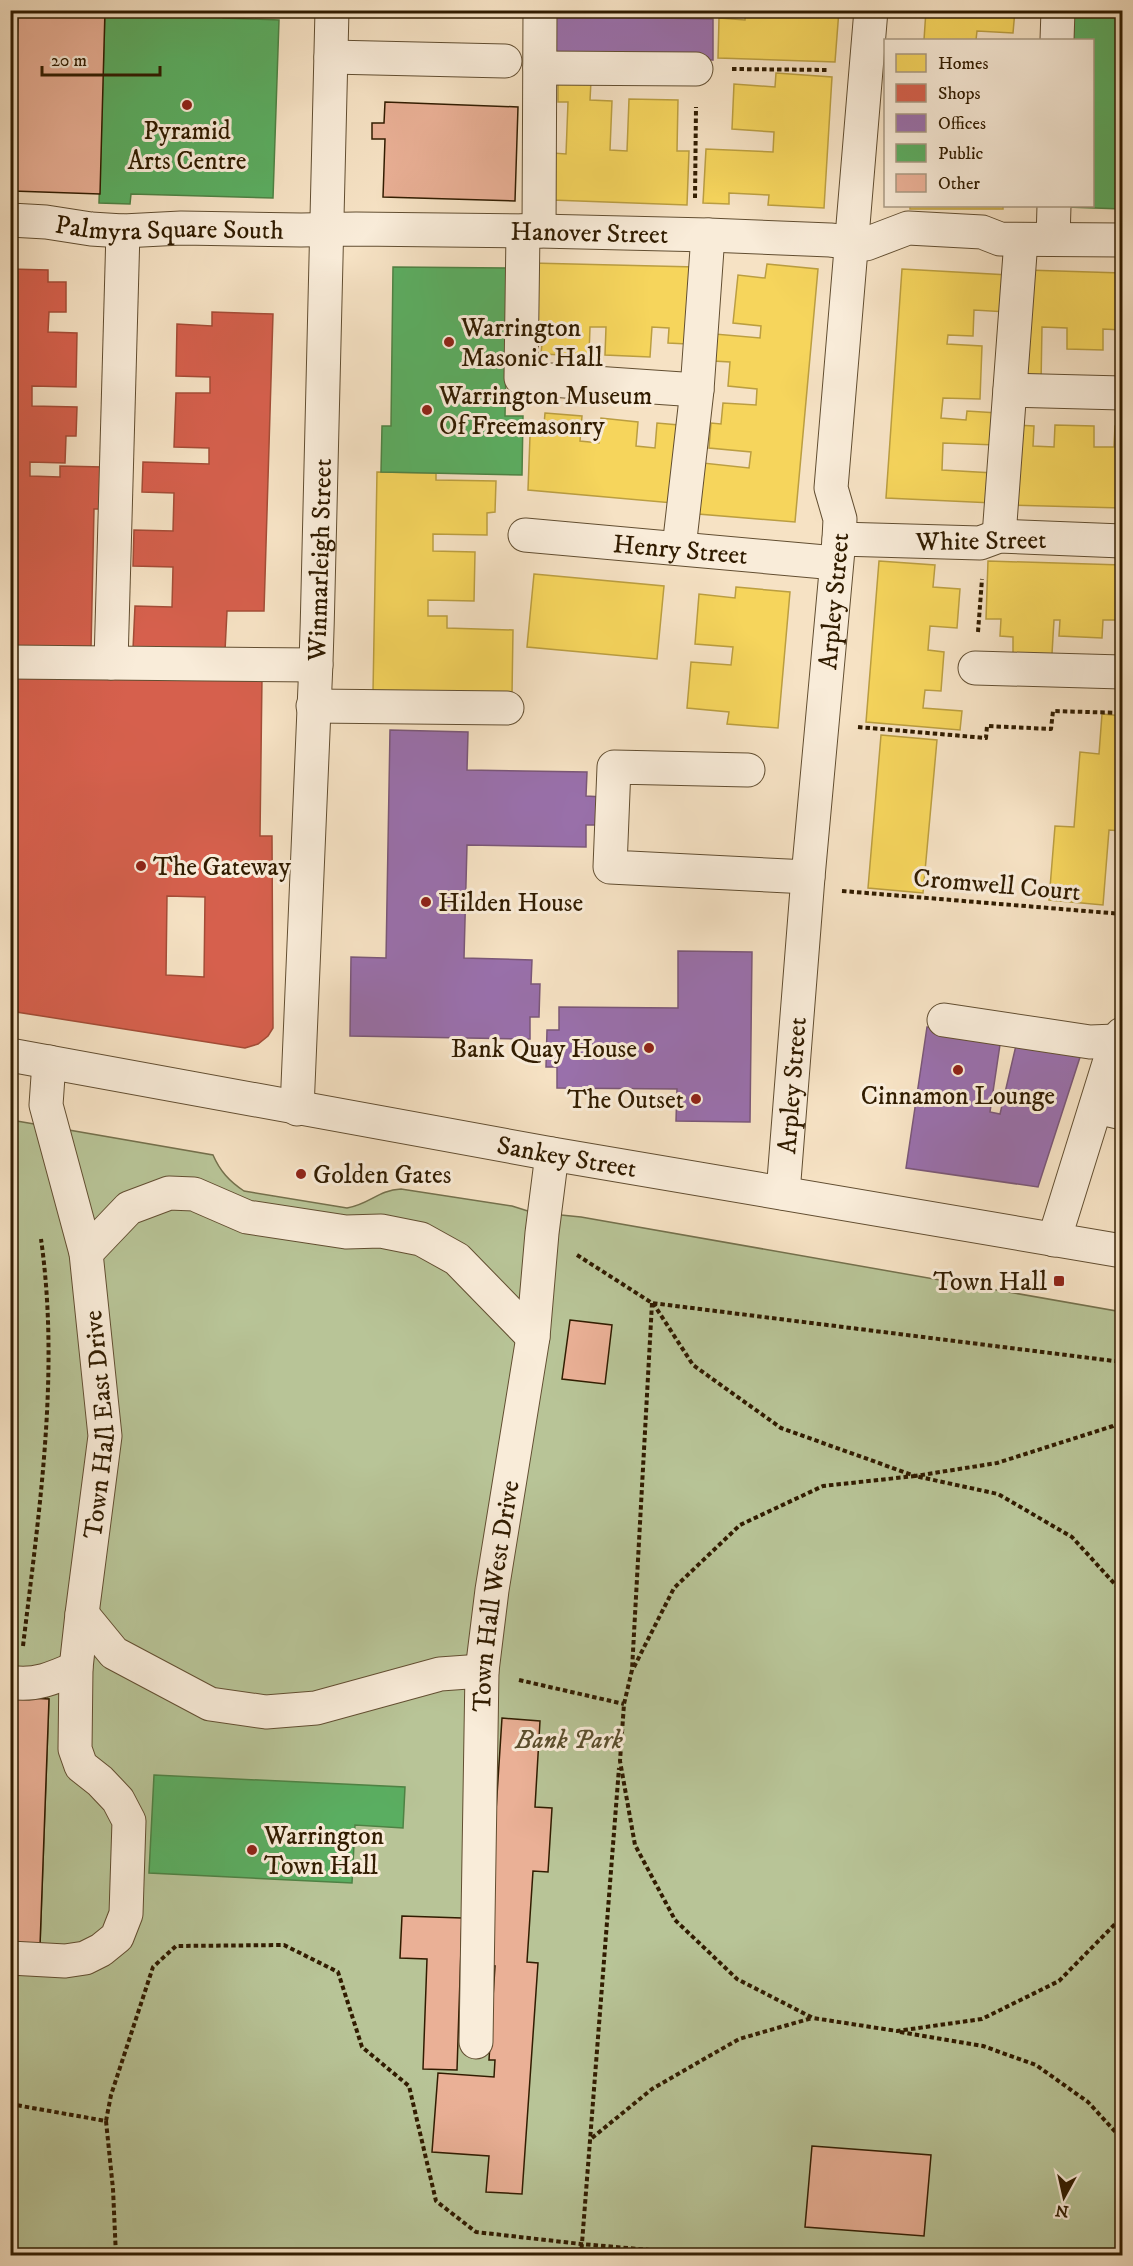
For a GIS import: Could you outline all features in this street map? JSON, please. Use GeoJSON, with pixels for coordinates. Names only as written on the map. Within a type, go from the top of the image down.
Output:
{"type":"FeatureCollection","features":[{"type":"Feature","properties":{"kind":"street","name":"Winmarleigh Street"},"geometry":{"type":"LineString","coordinates":[[297,1108],[304,891],[316,665],[332,10]]}},
{"type":"Feature","properties":{"kind":"street"},"geometry":{"type":"LineString","coordinates":[[540,10],[540,68],[521,378],[697,390]]}},
{"type":"Feature","properties":{"kind":"street","name":"Arpley Street"},"geometry":{"type":"LineString","coordinates":[[783,1193],[840,519],[831,488],[871,10]]}},
{"type":"Feature","properties":{"kind":"street"},"geometry":{"type":"LineString","coordinates":[[1057,39],[1058,10]]}},
{"type":"Feature","properties":{"kind":"street"},"geometry":{"type":"LineString","coordinates":[[331,57],[505,62]]}},
{"type":"Feature","properties":{"kind":"street"},"geometry":{"type":"LineString","coordinates":[[540,68],[696,69]]}},
{"type":"Feature","properties":{"kind":"street"},"geometry":{"type":"LineString","coordinates":[[989,540],[1010,390],[1037,239],[1053,207]]}},
{"type":"Feature","properties":{"kind":"street","name":"Palmyra Square South"},"geometry":{"type":"LineString","coordinates":[[10,220],[123,231],[181,228],[328,230]]}},
{"type":"Feature","properties":{"kind":"street","name":"Hanover Street"},"geometry":{"type":"LineString","coordinates":[[328,230],[701,235],[866,244],[908,228],[982,232],[1000,238],[1122,240]]}},
{"type":"Feature","properties":{"kind":"street"},"geometry":{"type":"LineString","coordinates":[[111,663],[123,231]]}},
{"type":"Feature","properties":{"kind":"street"},"geometry":{"type":"LineString","coordinates":[[679,548],[697,390],[701,235]]}},
{"type":"Feature","properties":{"kind":"street"},"geometry":{"type":"LineString","coordinates":[[1010,390],[1122,393]]}},
{"type":"Feature","properties":{"kind":"street","name":"Henry Street"},"geometry":{"type":"LineString","coordinates":[[525,535],[679,548],[837,551]]}},
{"type":"Feature","properties":{"kind":"street","name":"White Street"},"geometry":{"type":"LineString","coordinates":[[837,551],[989,540],[1122,541]]}},
{"type":"Feature","properties":{"kind":"street"},"geometry":{"type":"LineString","coordinates":[[10,662],[316,665]]}},
{"type":"Feature","properties":{"kind":"street"},"geometry":{"type":"LineString","coordinates":[[975,668],[1122,672]]}},
{"type":"Feature","properties":{"kind":"street"},"geometry":{"type":"LineString","coordinates":[[313,722],[507,708]]}},
{"type":"Feature","properties":{"kind":"street"},"geometry":{"type":"LineString","coordinates":[[748,770],[614,767],[610,867],[808,877]]}},
{"type":"Feature","properties":{"kind":"street"},"geometry":{"type":"LineString","coordinates":[[944,1020],[1090,1042],[1119,1038],[1109,1110],[1053,1240]]}},
{"type":"Feature","properties":{"kind":"street","name":"Sankey Street"},"geometry":{"type":"LineString","coordinates":[[10,1055],[552,1154],[1122,1251]]}},
{"type":"Feature","properties":{"kind":"street","name":"Town Hall East Drive"},"geometry":{"type":"LineString","coordinates":[[10,1958],[65,1960],[85,1958],[101,1950],[117,1937],[126,1914],[129,1821],[118,1800],[100,1781],[81,1766],[75,1749],[76,1668],[105,1436],[86,1253],[46,1105],[49,1062]]}},
{"type":"Feature","properties":{"kind":"street","name":"Town Hall West Drive"},"geometry":{"type":"LineString","coordinates":[[476,2042],[482,1671],[492,1590],[534,1337],[542,1233],[552,1154]]}},
{"type":"Feature","properties":{"kind":"street"},"geometry":{"type":"LineString","coordinates":[[86,1253],[129,1208],[169,1193],[194,1194],[247,1217],[346,1232],[381,1231],[421,1239],[457,1259],[534,1337]]}},
{"type":"Feature","properties":{"kind":"street"},"geometry":{"type":"LineString","coordinates":[[82,1614],[114,1653],[210,1704],[266,1712],[316,1708],[440,1674],[482,1671]]}},
{"type":"Feature","properties":{"kind":"street"},"geometry":{"type":"LineString","coordinates":[[10,1682],[36,1682],[54,1678],[76,1668]]}},
{"type":"Feature","properties":{"kind":"path"},"geometry":{"type":"LineString","coordinates":[[701,235],[696,69],[866,70]]}},
{"type":"Feature","properties":{"kind":"path"},"geometry":{"type":"LineString","coordinates":[[975,668],[984,558],[989,540]]}},
{"type":"Feature","properties":{"kind":"path"},"geometry":{"type":"LineString","coordinates":[[848,726],[884,731],[986,738],[987,726],[1052,729],[1053,711],[1122,713]]}},
{"type":"Feature","properties":{"kind":"path","name":"Cromwell Court"},"geometry":{"type":"LineString","coordinates":[[868,893],[1122,914]]}},
{"type":"Feature","properties":{"kind":"path"},"geometry":{"type":"LineString","coordinates":[[17,1647],[23,1647],[45,1459],[49,1330],[40,1233]]}},
{"type":"Feature","properties":{"kind":"path"},"geometry":{"type":"LineString","coordinates":[[542,1233],[652,1303],[693,1365],[781,1428],[915,1476],[998,1494],[1072,1537],[1122,1592]]}},
{"type":"Feature","properties":{"kind":"path"},"geometry":{"type":"LineString","coordinates":[[652,1303],[1122,1362]]}},
{"type":"Feature","properties":{"kind":"path"},"geometry":{"type":"LineString","coordinates":[[582,2256],[581,2244],[592,2138],[624,1704],[632,1670],[652,1303]]}},
{"type":"Feature","properties":{"kind":"path"},"geometry":{"type":"LineString","coordinates":[[632,1670],[674,1588],[740,1525],[823,1486],[915,1476],[997,1463],[1113,1426],[1122,1421]]}},
{"type":"Feature","properties":{"kind":"path"},"geometry":{"type":"LineString","coordinates":[[482,1671],[624,1704]]}},
{"type":"Feature","properties":{"kind":"path"},"geometry":{"type":"LineString","coordinates":[[620,1761],[635,1845],[675,1920],[737,1979],[813,2018],[983,2046],[1036,2065],[1088,2102],[1122,2139]]}},
{"type":"Feature","properties":{"kind":"path"},"geometry":{"type":"LineString","coordinates":[[897,2031],[982,2019],[1059,1981],[1122,1917]]}},
{"type":"Feature","properties":{"kind":"path"},"geometry":{"type":"LineString","coordinates":[[116,2256],[113,2189],[106,2121],[111,2095],[153,1967],[176,1946],[284,1945],[338,1972],[362,2047],[409,2086],[436,2201],[476,2232],[721,2256]]}},
{"type":"Feature","properties":{"kind":"path"},"geometry":{"type":"LineString","coordinates":[[592,2138],[652,2089],[739,2039],[813,2018]]}},
{"type":"Feature","properties":{"kind":"path"},"geometry":{"type":"LineString","coordinates":[[10,2104],[106,2121]]}},
{"type":"Feature","properties":{"kind":"path"},"geometry":{"type":"LineString","coordinates":[[633,2249],[633,2256]]}},
{"type":"Feature","properties":{"kind":"green space","name":"Bank Park"},"geometry":{"type":"Polygon","coordinates":[[[11,1120],[213,1155],[226,1175],[244,1191],[347,1208],[386,1192],[401,1189],[512,1206],[531,1212],[581,1217],[1122,1312],[1122,2255],[11,2255],[11,1945],[40,1946],[49,1699],[11,1665],[11,1120]]]}},
{"type":"Feature","properties":{"kind":"building: Homes"},"geometry":{"type":"Polygon","coordinates":[[[746,10],[839,10],[835,62],[718,58],[719,18],[745,20],[746,10]]]}},
{"type":"Feature","properties":{"kind":"building: Homes"},"geometry":{"type":"Polygon","coordinates":[[[926,10],[1015,10],[1013,33],[977,31],[976,39],[924,39],[926,10]]]}},
{"type":"Feature","properties":{"kind":"building: Homes"},"geometry":{"type":"Polygon","coordinates":[[[776,73],[832,77],[824,208],[768,205],[769,195],[729,193],[729,204],[703,203],[706,149],[773,152],[774,132],[732,129],[734,84],[775,87],[776,73]]]}},
{"type":"Feature","properties":{"kind":"building: Homes"},"geometry":{"type":"Polygon","coordinates":[[[558,80],[591,81],[590,100],[612,101],[610,150],[627,151],[629,99],[678,100],[677,151],[689,151],[687,205],[552,200],[553,153],[566,154],[568,102],[558,102],[558,80]]]}},
{"type":"Feature","properties":{"kind":"building: Homes"},"geometry":{"type":"Polygon","coordinates":[[[910,207],[1003,207],[1003,209],[910,209],[910,207]]]}},
{"type":"Feature","properties":{"kind":"building: Homes"},"geometry":{"type":"Polygon","coordinates":[[[531,263],[696,267],[687,344],[668,343],[669,328],[652,327],[650,357],[605,355],[606,327],[590,327],[589,356],[541,354],[542,344],[529,343],[531,263]]]}},
{"type":"Feature","properties":{"kind":"building: Homes"},"geometry":{"type":"Polygon","coordinates":[[[767,264],[818,269],[795,522],[698,514],[703,463],[749,468],[751,452],[709,448],[711,423],[721,424],[723,403],[756,405],[757,389],[728,386],[730,362],[713,361],[715,334],[760,338],[761,326],[733,323],[738,275],[765,278],[767,264]]]}},
{"type":"Feature","properties":{"kind":"building: Homes"},"geometry":{"type":"Polygon","coordinates":[[[902,269],[1009,275],[1007,312],[974,310],[973,336],[948,335],[947,344],[982,346],[980,399],[943,398],[941,418],[966,420],[967,411],[998,413],[996,445],[943,443],[942,470],[994,473],[993,503],[886,498],[902,269]]]}},
{"type":"Feature","properties":{"kind":"building: Homes"},"geometry":{"type":"Polygon","coordinates":[[[1026,270],[1122,273],[1122,330],[1103,329],[1103,350],[1067,349],[1067,328],[1042,327],[1041,385],[1020,374],[1026,270]]]}},
{"type":"Feature","properties":{"kind":"building: Homes"},"geometry":{"type":"Polygon","coordinates":[[[545,413],[582,416],[580,441],[599,443],[601,418],[638,422],[636,446],[655,448],[657,423],[679,425],[673,503],[528,490],[530,436],[543,436],[545,413]]]}},
{"type":"Feature","properties":{"kind":"building: Homes"},"geometry":{"type":"Polygon","coordinates":[[[1015,425],[1034,426],[1033,446],[1054,447],[1055,425],[1094,426],[1094,447],[1114,447],[1115,426],[1122,427],[1122,508],[1009,505],[1015,425]]]}},
{"type":"Feature","properties":{"kind":"building: Homes"},"geometry":{"type":"Polygon","coordinates":[[[377,472],[436,473],[436,480],[496,481],[495,512],[487,513],[487,535],[433,534],[433,551],[475,552],[474,601],[428,600],[428,616],[447,616],[447,628],[513,630],[512,695],[373,692],[377,472]]]}},
{"type":"Feature","properties":{"kind":"building: Homes"},"geometry":{"type":"Polygon","coordinates":[[[879,561],[935,565],[933,587],[960,589],[957,628],[930,626],[928,650],[944,652],[941,691],[925,690],[923,708],[962,711],[960,730],[866,722],[879,561]]]}},
{"type":"Feature","properties":{"kind":"building: Homes"},"geometry":{"type":"Polygon","coordinates":[[[988,561],[1122,565],[1122,637],[1120,637],[1121,620],[1103,620],[1102,638],[1059,636],[1060,620],[1054,620],[1052,654],[1013,653],[1013,637],[1000,636],[1001,619],[986,619],[988,561]]]}},
{"type":"Feature","properties":{"kind":"building: Homes"},"geometry":{"type":"Polygon","coordinates":[[[534,574],[664,586],[657,659],[527,647],[534,574]]]}},
{"type":"Feature","properties":{"kind":"building: Homes"},"geometry":{"type":"Polygon","coordinates":[[[736,587],[790,592],[778,728],[727,724],[729,712],[687,708],[691,662],[731,665],[733,647],[695,644],[699,594],[735,598],[736,587]]]}},
{"type":"Feature","properties":{"kind":"building: Homes"},"geometry":{"type":"Polygon","coordinates":[[[1102,714],[1122,716],[1122,831],[1109,830],[1103,905],[1049,900],[1055,826],[1074,827],[1080,752],[1099,754],[1102,714]]]}},
{"type":"Feature","properties":{"kind":"building: Homes"},"geometry":{"type":"Polygon","coordinates":[[[881,735],[937,740],[923,893],[868,888],[881,735]]]}},
{"type":"Feature","properties":{"kind":"building: Shops"},"geometry":{"type":"Polygon","coordinates":[[[10,80],[16,80],[13,173],[10,173],[10,80]]]}},
{"type":"Feature","properties":{"kind":"building: Shops"},"geometry":{"type":"Polygon","coordinates":[[[10,269],[48,270],[48,282],[66,282],[66,312],[49,312],[48,332],[77,333],[76,387],[32,386],[32,406],[77,407],[76,436],[66,436],[65,463],[30,462],[30,476],[60,477],[60,466],[103,467],[102,509],[94,509],[91,649],[10,650],[10,269]]]}},
{"type":"Feature","properties":{"kind":"building: Shops"},"geometry":{"type":"Polygon","coordinates":[[[212,312],[273,314],[264,611],[227,611],[225,651],[133,649],[135,606],[172,607],[173,567],[133,566],[134,530],[173,531],[174,493],[142,492],[143,462],[209,464],[209,448],[174,447],[176,393],[210,393],[210,377],[176,376],[177,324],[212,326],[212,312]]]}},
{"type":"Feature","properties":{"kind":"building: Shops","name":"The Gateway"},"geometry":{"type":"Polygon","coordinates":[[[10,673],[262,677],[260,836],[272,836],[273,1028],[268,1036],[258,1044],[245,1048],[10,1011],[10,673]],[[167,896],[166,975],[204,977],[205,897],[167,896]]]}},
{"type":"Feature","properties":{"kind":"building: Offices"},"geometry":{"type":"Polygon","coordinates":[[[552,10],[607,10],[607,17],[713,19],[713,60],[552,57],[552,10]]]}},
{"type":"Feature","properties":{"kind":"building: Offices","name":"Hilden House"},"geometry":{"type":"Polygon","coordinates":[[[390,730],[468,732],[467,770],[587,772],[586,796],[603,797],[603,825],[586,825],[586,847],[467,845],[464,958],[532,960],[531,984],[540,984],[539,1017],[530,1017],[530,1039],[350,1036],[351,957],[386,958],[390,730]]]}},
{"type":"Feature","properties":{"kind":"building: Offices","name":"Bank Quay House"},"geometry":{"type":"Polygon","coordinates":[[[678,951],[752,952],[750,1122],[676,1121],[677,1089],[557,1088],[557,1067],[546,1067],[547,1030],[559,1030],[559,1007],[678,1008],[678,951]]]}},
{"type":"Feature","properties":{"kind":"building: Offices"},"geometry":{"type":"Polygon","coordinates":[[[927,1027],[1001,1038],[990,1112],[1000,1114],[1017,1041],[1082,1051],[1038,1187],[906,1168],[927,1027]]]}},
{"type":"Feature","properties":{"kind":"building: Public"},"geometry":{"type":"Polygon","coordinates":[[[204,10],[223,10],[223,18],[279,20],[273,198],[131,194],[130,204],[99,203],[105,15],[204,17],[204,10]]]}},
{"type":"Feature","properties":{"kind":"building: Public"},"geometry":{"type":"Polygon","coordinates":[[[1074,10],[1122,10],[1122,209],[1068,207],[1094,207],[1094,39],[1073,39],[1074,10]]]}},
{"type":"Feature","properties":{"kind":"building: Public","name":"Warrington Masonic Hall"},"geometry":{"type":"Polygon","coordinates":[[[393,267],[508,268],[505,416],[523,416],[522,475],[381,472],[382,426],[391,426],[393,267]]]}},
{"type":"Feature","properties":{"kind":"building: Public","name":"Warrington Town Hall"},"geometry":{"type":"Polygon","coordinates":[[[154,1775],[405,1787],[403,1828],[355,1825],[352,1883],[149,1873],[154,1775]]]}},
{"type":"Feature","properties":{"kind":"building: Other"},"geometry":{"type":"Polygon","coordinates":[[[10,10],[18,10],[16,80],[10,80],[10,10]]]}},
{"type":"Feature","properties":{"kind":"building: Other"},"geometry":{"type":"Polygon","coordinates":[[[18,10],[105,10],[100,194],[13,191],[18,10]]]}},
{"type":"Feature","properties":{"kind":"building: Other"},"geometry":{"type":"Polygon","coordinates":[[[385,102],[518,107],[515,201],[383,197],[385,139],[372,139],[372,123],[384,123],[385,102]]]}},
{"type":"Feature","properties":{"kind":"building: Other"},"geometry":{"type":"Polygon","coordinates":[[[570,1320],[612,1325],[605,1384],[562,1379],[570,1320]]]}},
{"type":"Feature","properties":{"kind":"building: Other"},"geometry":{"type":"Polygon","coordinates":[[[10,1697],[49,1699],[40,1946],[10,1945],[10,1697]]]}},
{"type":"Feature","properties":{"kind":"building: Other"},"geometry":{"type":"Polygon","coordinates":[[[502,1718],[540,1721],[535,1807],[552,1808],[548,1872],[533,1871],[527,1962],[538,1963],[522,2194],[486,2192],[489,2156],[432,2152],[438,2073],[494,2077],[495,2060],[489,2060],[495,1966],[486,1965],[502,1718]]]}},
{"type":"Feature","properties":{"kind":"building: Other"},"geometry":{"type":"Polygon","coordinates":[[[402,1916],[462,1918],[457,2070],[423,2069],[427,1959],[400,1958],[402,1916]]]}},
{"type":"Feature","properties":{"kind":"building: Other"},"geometry":{"type":"Polygon","coordinates":[[[812,2146],[931,2155],[924,2236],[805,2227],[812,2146]]]}},
{"type":"Feature","properties":{"kind":"place","name":"Pyramid Arts Centre"},"geometry":{"type":"Point","coordinates":[187,105]}},
{"type":"Feature","properties":{"kind":"place","name":"Warrington Masonic Hall"},"geometry":{"type":"Point","coordinates":[449,342]}},
{"type":"Feature","properties":{"kind":"place","name":"Warrington Museum Of Freemasonry"},"geometry":{"type":"Point","coordinates":[427,410]}},
{"type":"Feature","properties":{"kind":"place","name":"The Gateway"},"geometry":{"type":"Point","coordinates":[141,866]}},
{"type":"Feature","properties":{"kind":"place","name":"Hilden House"},"geometry":{"type":"Point","coordinates":[426,902]}},
{"type":"Feature","properties":{"kind":"place","name":"Bank Quay House"},"geometry":{"type":"Point","coordinates":[649,1048]}},
{"type":"Feature","properties":{"kind":"place","name":"Cinnamon Lounge"},"geometry":{"type":"Point","coordinates":[958,1070]}},
{"type":"Feature","properties":{"kind":"place","name":"The Outset"},"geometry":{"type":"Point","coordinates":[696,1099]}},
{"type":"Feature","properties":{"kind":"place","name":"Golden Gates"},"geometry":{"type":"Point","coordinates":[301,1174]}},
{"type":"Feature","properties":{"kind":"place","name":"Town Hall"},"geometry":{"type":"Point","coordinates":[1059,1281]}},
{"type":"Feature","properties":{"kind":"place","name":"Warrington Town Hall"},"geometry":{"type":"Point","coordinates":[252,1850]}}]}
